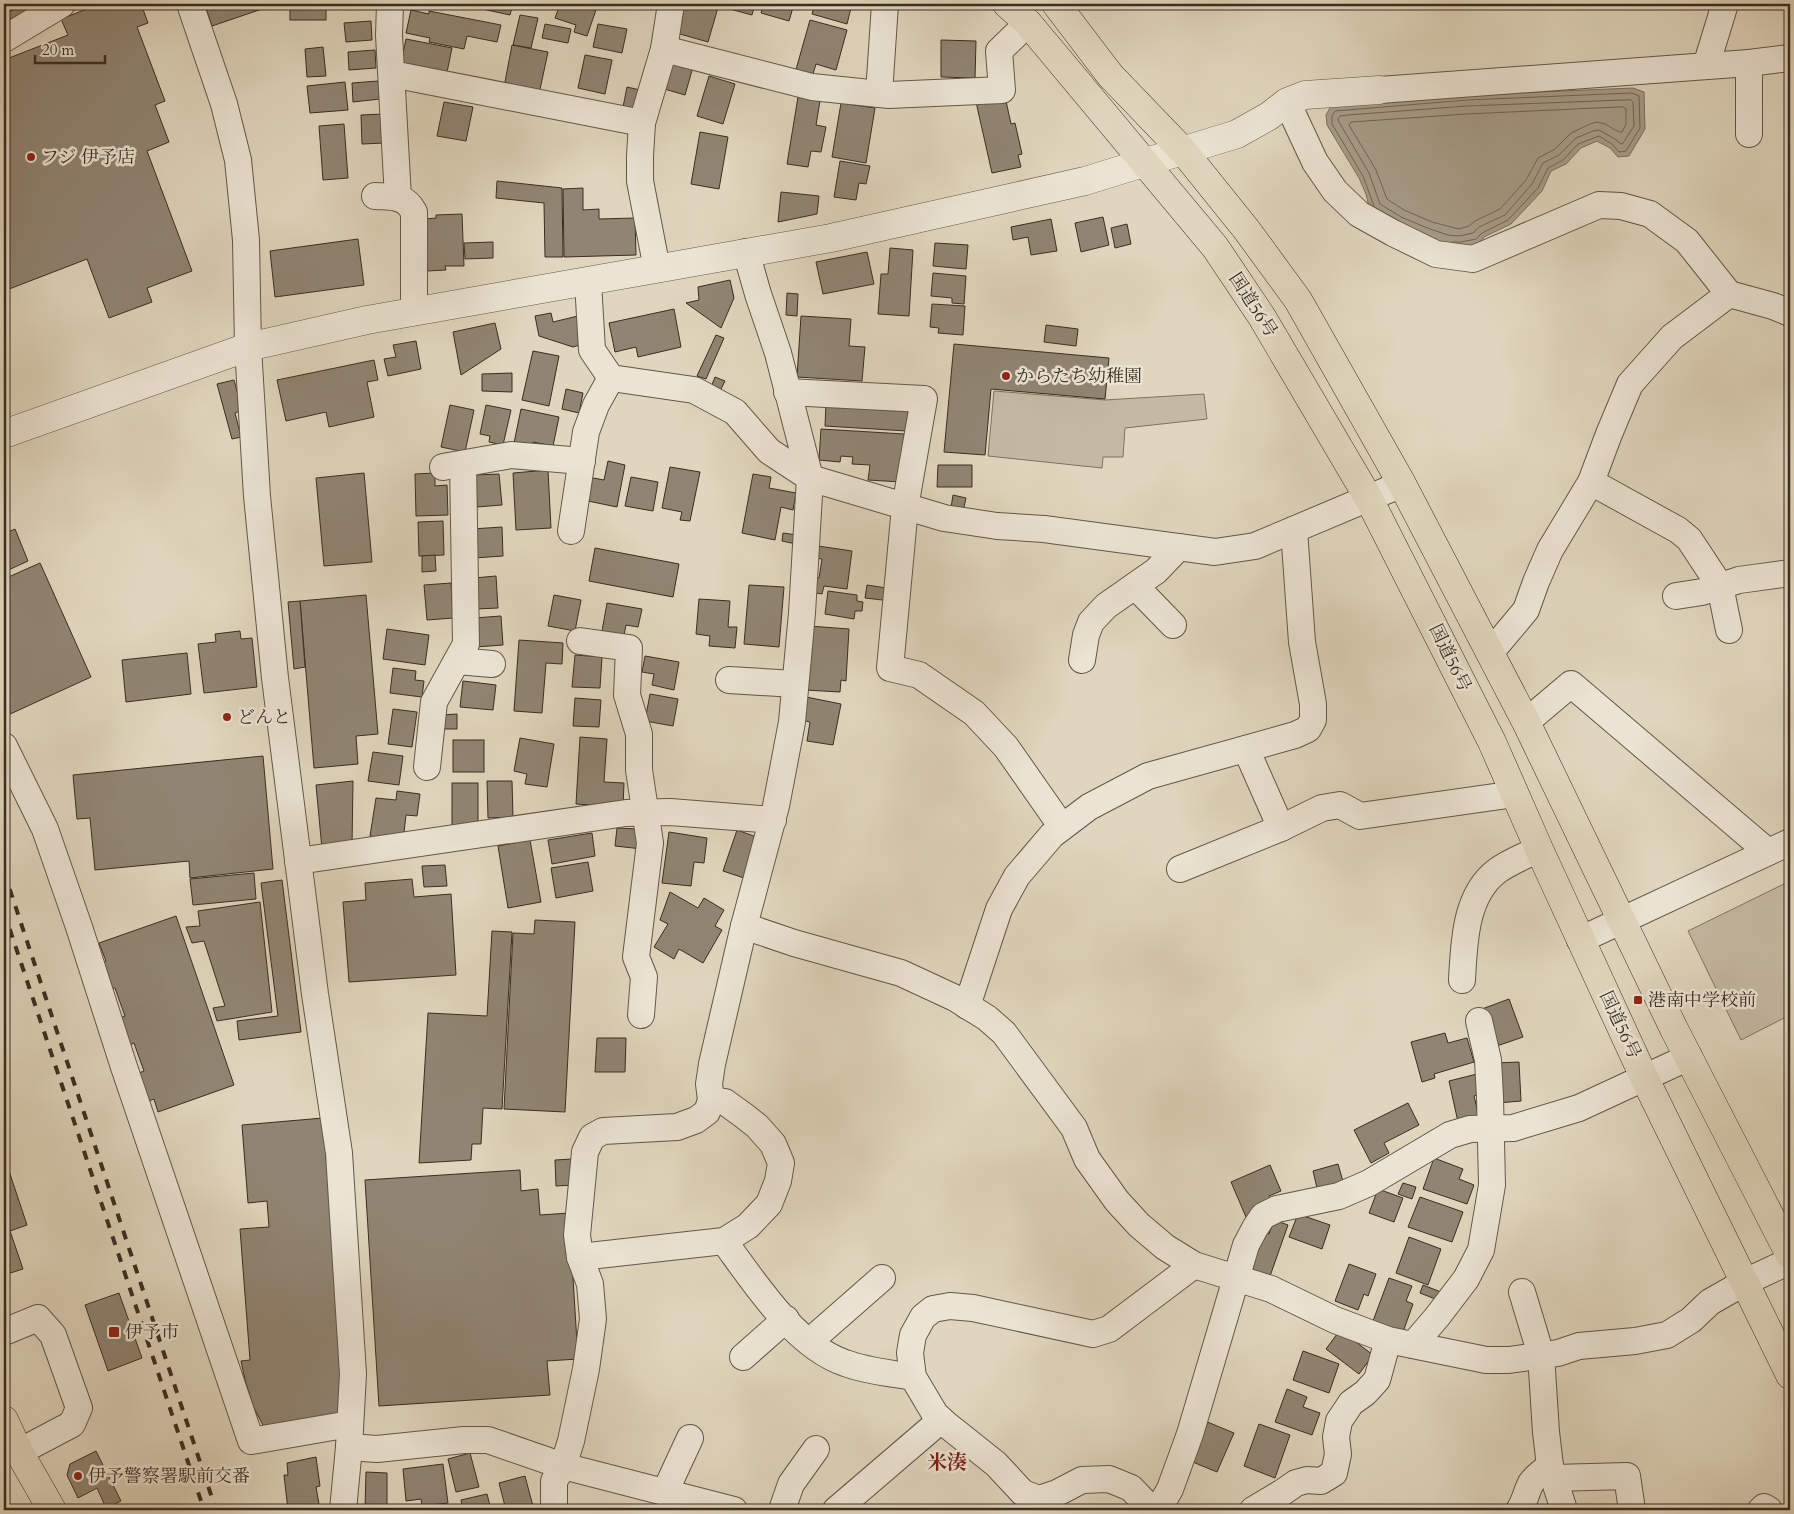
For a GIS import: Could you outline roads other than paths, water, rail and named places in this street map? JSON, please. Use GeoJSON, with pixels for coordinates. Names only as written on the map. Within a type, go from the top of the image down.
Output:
{"type":"FeatureCollection","features":[{"type":"Feature","properties":{"kind":"highway","name":"国道56号"},"geometry":{"type":"LineString","coordinates":[[1007,4],[1028,23],[1215,247],[1262,317],[1369,499],[1492,742],[1538,850],[1644,1077],[1790,1376]]}},
{"type":"Feature","properties":{"kind":"highway","name":"国道56号"},"geometry":{"type":"LineString","coordinates":[[1056,4],[1110,75],[1184,152],[1246,229],[1298,300],[1402,484],[1526,722],[1689,1057],[1790,1255]]}},
{"type":"Feature","properties":{"kind":"highway"},"geometry":{"type":"LineString","coordinates":[[4,1420],[19,1452],[52,1510]]}},
{"type":"Feature","properties":{"kind":"street"},"geometry":{"type":"LineString","coordinates":[[4,39],[62,4]]}},
{"type":"Feature","properties":{"kind":"street"},"geometry":{"type":"LineString","coordinates":[[190,4],[224,104],[238,160],[246,240],[248,347],[259,515],[275,678],[315,994],[338,1153],[353,1374],[343,1510]]}},
{"type":"Feature","properties":{"kind":"street"},"geometry":{"type":"LineString","coordinates":[[390,4],[389,35],[392,74],[386,197],[410,204],[414,212],[414,312]]}},
{"type":"Feature","properties":{"kind":"street"},"geometry":{"type":"LineString","coordinates":[[657,269],[640,181],[642,123],[664,49],[671,4]]}},
{"type":"Feature","properties":{"kind":"street"},"geometry":{"type":"LineString","coordinates":[[879,94],[884,4]]}},
{"type":"Feature","properties":{"kind":"street"},"geometry":{"type":"LineString","coordinates":[[1706,66],[1724,4]]}},
{"type":"Feature","properties":{"kind":"street"},"geometry":{"type":"LineString","coordinates":[[664,49],[812,87],[889,95],[1002,90],[999,51],[1028,23]]}},
{"type":"Feature","properties":{"kind":"street"},"geometry":{"type":"LineString","coordinates":[[4,434],[248,347],[367,320],[831,238],[1085,181],[1184,152],[1237,134],[1269,116],[1286,102],[1305,95],[1749,63],[1790,58]]}},
{"type":"Feature","properties":{"kind":"street"},"geometry":{"type":"LineString","coordinates":[[1749,63],[1749,134]]}},
{"type":"Feature","properties":{"kind":"street"},"geometry":{"type":"LineString","coordinates":[[392,74],[642,123]]}},
{"type":"Feature","properties":{"kind":"street"},"geometry":{"type":"LineString","coordinates":[[1286,102],[1315,162],[1335,191],[1358,214],[1436,254],[1473,259],[1599,205],[1621,206],[1650,214],[1687,241],[1729,294],[1773,306],[1790,313]]}},
{"type":"Feature","properties":{"kind":"street"},"geometry":{"type":"LineString","coordinates":[[554,1510],[554,1481],[563,1466],[571,1441],[586,1369],[592,1319],[590,1284],[580,1258],[577,1235],[585,1152],[592,1138],[603,1131],[677,1127],[696,1120],[707,1112],[711,1100],[709,1084],[711,1071],[744,926],[773,820],[792,722],[802,613],[810,478],[778,353],[746,252]]}},
{"type":"Feature","properties":{"kind":"street"},"geometry":{"type":"LineString","coordinates":[[588,282],[592,350],[610,378],[694,390],[735,412],[769,451],[810,478],[944,518],[998,526],[1044,529],[1215,552],[1255,546],[1402,484]]}},
{"type":"Feature","properties":{"kind":"street"},"geometry":{"type":"LineString","coordinates":[[1490,653],[1526,610],[1550,550],[1591,482],[1630,384],[1672,337],[1729,294]]}},
{"type":"Feature","properties":{"kind":"street"},"geometry":{"type":"LineString","coordinates":[[571,531],[586,432],[596,405],[610,378]]}},
{"type":"Feature","properties":{"kind":"street"},"geometry":{"type":"LineString","coordinates":[[787,392],[924,399],[906,507],[890,668],[919,675],[974,713],[1006,747],[1062,827]]}},
{"type":"Feature","properties":{"kind":"street"},"geometry":{"type":"LineString","coordinates":[[427,767],[434,702],[466,644],[453,466],[511,455],[582,460]]}},
{"type":"Feature","properties":{"kind":"street"},"geometry":{"type":"LineString","coordinates":[[1591,482],[1678,530],[1688,539],[1720,586],[1729,630]]}},
{"type":"Feature","properties":{"kind":"street"},"geometry":{"type":"LineString","coordinates":[[967,1006],[999,909],[1016,876],[1052,835],[1089,807],[1148,776],[1295,735],[1308,729],[1314,720],[1314,704],[1302,642],[1294,530]]}},
{"type":"Feature","properties":{"kind":"street"},"geometry":{"type":"LineString","coordinates":[[1082,660],[1090,622],[1106,606],[1156,571],[1180,547]]}},
{"type":"Feature","properties":{"kind":"street"},"geometry":{"type":"LineString","coordinates":[[1676,596],[1702,592],[1740,580],[1790,573]]}},
{"type":"Feature","properties":{"kind":"street"},"geometry":{"type":"LineString","coordinates":[[1135,586],[1173,625]]}},
{"type":"Feature","properties":{"kind":"street"},"geometry":{"type":"LineString","coordinates":[[580,641],[629,648],[627,695],[639,734],[639,770],[650,843],[636,956],[644,977],[641,1015]]}},
{"type":"Feature","properties":{"kind":"street"},"geometry":{"type":"LineString","coordinates":[[457,660],[492,664]]}},
{"type":"Feature","properties":{"kind":"street"},"geometry":{"type":"LineString","coordinates":[[729,680],[795,684]]}},
{"type":"Feature","properties":{"kind":"street"},"geometry":{"type":"LineString","coordinates":[[1526,722],[1571,684],[1779,847],[1580,940]]}},
{"type":"Feature","properties":{"kind":"street"},"geometry":{"type":"LineString","coordinates":[[4,746],[45,829],[251,1441],[349,1436],[377,1449],[464,1440],[488,1440],[563,1466],[734,1510]]}},
{"type":"Feature","properties":{"kind":"street"},"geometry":{"type":"LineString","coordinates":[[1246,748],[1281,828]]}},
{"type":"Feature","properties":{"kind":"street"},"geometry":{"type":"LineString","coordinates":[[1180,869],[1281,828],[1322,808],[1340,805],[1360,816],[1515,794]]}},
{"type":"Feature","properties":{"kind":"street"},"geometry":{"type":"LineString","coordinates":[[298,861],[626,813],[670,812],[773,820]]}},
{"type":"Feature","properties":{"kind":"street"},"geometry":{"type":"LineString","coordinates":[[1462,980],[1465,940],[1473,904],[1481,887],[1498,870],[1538,850]]}},
{"type":"Feature","properties":{"kind":"street"},"geometry":{"type":"LineString","coordinates":[[744,926],[794,943],[901,973],[955,998],[987,1018],[1004,1033],[1074,1128],[1087,1158],[1117,1201],[1139,1225],[1159,1241],[1194,1265],[1271,1290],[1335,1320],[1401,1342],[1486,1360],[1508,1360],[1558,1353],[1579,1346],[1635,1341],[1667,1335],[1691,1320],[1710,1302],[1745,1282],[1790,1261]]}},
{"type":"Feature","properties":{"kind":"street"},"geometry":{"type":"LineString","coordinates":[[1253,1510],[1296,1483],[1307,1480],[1321,1481],[1334,1473],[1338,1454],[1336,1438],[1339,1421],[1351,1402],[1365,1393],[1377,1380],[1401,1342],[1437,1317],[1466,1279],[1481,1250],[1492,1184],[1488,1060],[1479,1021]]}},
{"type":"Feature","properties":{"kind":"street"},"geometry":{"type":"LineString","coordinates":[[1158,1510],[1170,1489],[1190,1434],[1194,1415],[1246,1246],[1263,1216],[1277,1209],[1339,1196],[1369,1183],[1450,1135],[1470,1129],[1513,1128],[1579,1108],[1689,1057]]}},
{"type":"Feature","properties":{"kind":"street"},"geometry":{"type":"LineString","coordinates":[[580,1258],[724,1241],[748,1226],[769,1204],[778,1181],[781,1163],[773,1144],[757,1126],[725,1102],[711,1100]]}},
{"type":"Feature","properties":{"kind":"street"},"geometry":{"type":"LineString","coordinates":[[724,1241],[766,1298],[797,1332],[821,1351],[844,1363],[913,1377]]}},
{"type":"Feature","properties":{"kind":"street"},"geometry":{"type":"LineString","coordinates":[[1152,1510],[1131,1488],[1109,1479],[1082,1480],[1057,1493],[1039,1499],[1022,1493],[996,1464],[935,1414],[913,1377],[910,1353],[913,1335],[923,1317],[933,1309],[950,1306],[973,1308],[1093,1334],[1109,1329],[1194,1265]]}},
{"type":"Feature","properties":{"kind":"street"},"geometry":{"type":"LineString","coordinates":[[809,1342],[882,1278]]}},
{"type":"Feature","properties":{"kind":"street"},"geometry":{"type":"LineString","coordinates":[[1522,1292],[1541,1355],[1546,1432],[1552,1472],[1564,1510]]}},
{"type":"Feature","properties":{"kind":"street"},"geometry":{"type":"LineString","coordinates":[[4,1332],[38,1318],[53,1335],[80,1408],[72,1424],[19,1452]]}},
{"type":"Feature","properties":{"kind":"street"},"geometry":{"type":"LineString","coordinates":[[743,1357],[786,1319]]}},
{"type":"Feature","properties":{"kind":"street"},"geometry":{"type":"LineString","coordinates":[[836,1510],[941,1420]]}},
{"type":"Feature","properties":{"kind":"street"},"geometry":{"type":"LineString","coordinates":[[665,1492],[690,1438]]}},
{"type":"Feature","properties":{"kind":"street"},"geometry":{"type":"LineString","coordinates":[[782,1510],[791,1484],[816,1449]]}},
{"type":"Feature","properties":{"kind":"street"},"geometry":{"type":"LineString","coordinates":[[1519,1510],[1532,1483],[1541,1472],[1628,1476],[1632,1510]]}},
{"type":"Feature","properties":{"kind":"street"},"geometry":{"type":"LineString","coordinates":[[1761,1510],[1764,1507],[1769,1510]]}},
{"type":"Feature","properties":{"kind":"water"},"geometry":{"type":"Polygon","coordinates":[[[1633,88],[1644,92],[1645,129],[1629,156],[1618,157],[1610,148],[1597,141],[1581,148],[1566,164],[1551,171],[1542,191],[1511,224],[1484,237],[1480,243],[1461,248],[1446,246],[1370,211],[1366,194],[1359,178],[1327,125],[1326,115],[1331,106],[1466,95],[1633,88]]]}},
{"type":"Feature","properties":{"kind":"railway"},"geometry":{"type":"LineString","coordinates":[[4,872],[216,1510]]}},
{"type":"Feature","properties":{"kind":"railway"},"geometry":{"type":"LineString","coordinates":[[4,912],[204,1510]]}},
{"type":"Feature","properties":{"kind":"place","name":"フジ 伊予店"},"geometry":{"type":"Point","coordinates":[31,157]}},
{"type":"Feature","properties":{"kind":"place","name":"からたち幼稚園"},"geometry":{"type":"Point","coordinates":[1006,376]}},
{"type":"Feature","properties":{"kind":"place","name":"どんと"},"geometry":{"type":"Point","coordinates":[227,717]}},
{"type":"Feature","properties":{"kind":"place","name":"港南中学校前"},"geometry":{"type":"Point","coordinates":[1638,1000]}},
{"type":"Feature","properties":{"kind":"place","name":"伊予市"},"geometry":{"type":"Point","coordinates":[114,1332]}},
{"type":"Feature","properties":{"kind":"place","name":"伊予警察署駅前交番"},"geometry":{"type":"Point","coordinates":[78,1476]}},
{"type":"Feature","properties":{"kind":"district","name":"米湊"},"geometry":{"type":"Point","coordinates":[947,1462]}}]}
